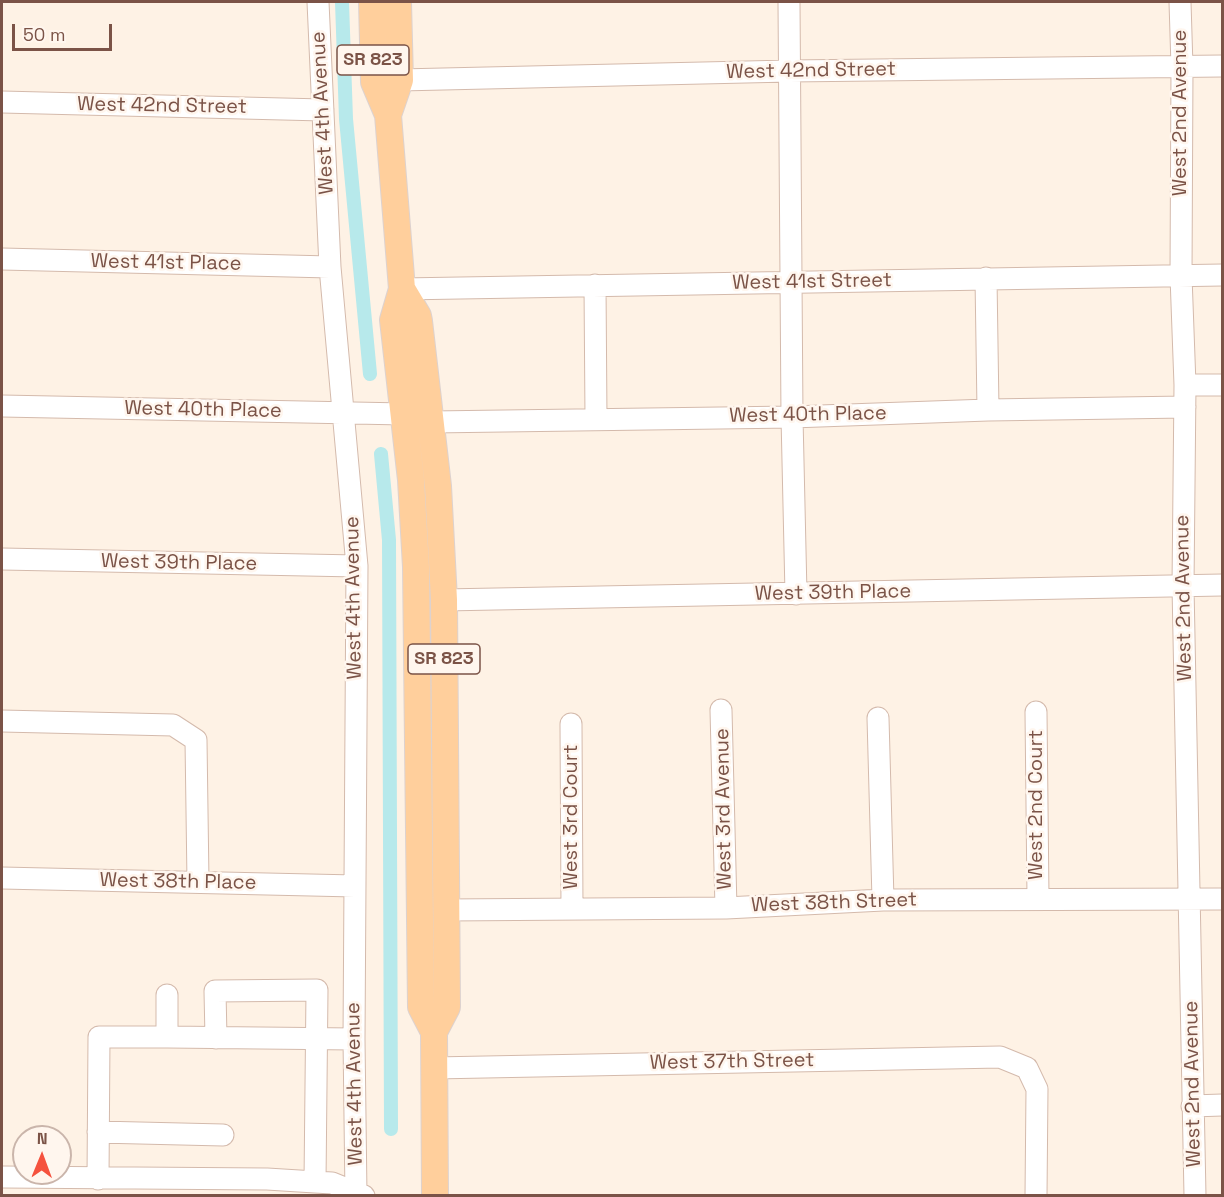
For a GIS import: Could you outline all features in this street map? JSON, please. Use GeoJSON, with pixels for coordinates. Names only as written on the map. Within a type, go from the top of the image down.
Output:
{"type":"FeatureCollection","features":[{"type":"Feature","properties":{"kind":"main road","name":"SR 823"},"geometry":{"type":"LineString","coordinates":[[372,2],[374,82],[388,115],[402,289],[393,320],[411,480],[418,607],[421,1007],[434,1032]]}},
{"type":"Feature","properties":{"kind":"main road","name":"SR 823"},"geometry":{"type":"LineString","coordinates":[[388,115],[400,80],[398,2]]}},
{"type":"Feature","properties":{"kind":"main road","name":"SR 823"},"geometry":{"type":"LineString","coordinates":[[402,289],[418,316],[438,486],[444,600],[447,1006],[434,1032],[435,1196]]}},
{"type":"Feature","properties":{"kind":"main road"},"geometry":{"type":"LineString","coordinates":[[420,886],[428,901],[435,907],[446,910]]}},
{"type":"Feature","properties":{"kind":"street","name":"West 4th Avenue"},"geometry":{"type":"LineString","coordinates":[[318,2],[330,267],[357,566],[354,1039],[359,1195]]}},
{"type":"Feature","properties":{"kind":"street"},"geometry":{"type":"LineString","coordinates":[[789,2],[792,417],[796,594]]}},
{"type":"Feature","properties":{"kind":"street","name":"West 2nd Avenue"},"geometry":{"type":"LineString","coordinates":[[1180,2],[1181,276],[1185,385],[1183,586],[1195,1196]]}},
{"type":"Feature","properties":{"kind":"street","name":"West 42nd Street"},"geometry":{"type":"LineString","coordinates":[[400,80],[789,71],[1222,66]]}},
{"type":"Feature","properties":{"kind":"street","name":"West 42nd Street"},"geometry":{"type":"LineString","coordinates":[[2,102],[323,110]]}},
{"type":"Feature","properties":{"kind":"street","name":"West 41st Place"},"geometry":{"type":"LineString","coordinates":[[2,259],[330,267]]}},
{"type":"Feature","properties":{"kind":"street","name":"West 41st Street"},"geometry":{"type":"LineString","coordinates":[[402,289],[1222,275]]}},
{"type":"Feature","properties":{"kind":"street"},"geometry":{"type":"LineString","coordinates":[[986,278],[988,410]]}},
{"type":"Feature","properties":{"kind":"street"},"geometry":{"type":"LineString","coordinates":[[595,285],[596,419]]}},
{"type":"Feature","properties":{"kind":"street"},"geometry":{"type":"LineString","coordinates":[[1185,385],[1222,385]]}},
{"type":"Feature","properties":{"kind":"street","name":"West 40th Place"},"geometry":{"type":"LineString","coordinates":[[2,406],[404,414]]}},
{"type":"Feature","properties":{"kind":"street","name":"West 40th Place"},"geometry":{"type":"LineString","coordinates":[[432,422],[792,417],[988,410],[1185,407]]}},
{"type":"Feature","properties":{"kind":"street","name":"West 39th Place"},"geometry":{"type":"LineString","coordinates":[[2,559],[357,566]]}},
{"type":"Feature","properties":{"kind":"street","name":"West 39th Place"},"geometry":{"type":"LineString","coordinates":[[444,600],[1222,585]]}},
{"type":"Feature","properties":{"kind":"street","name":"West 3rd Avenue"},"geometry":{"type":"LineString","coordinates":[[722,710],[726,908]]}},
{"type":"Feature","properties":{"kind":"street","name":"West 2nd Court"},"geometry":{"type":"LineString","coordinates":[[1036,712],[1038,898]]}},
{"type":"Feature","properties":{"kind":"street"},"geometry":{"type":"LineString","coordinates":[[878,718],[883,900]]}},
{"type":"Feature","properties":{"kind":"street"},"geometry":{"type":"LineString","coordinates":[[2,722],[173,725],[196,740],[198,882]]}},
{"type":"Feature","properties":{"kind":"street","name":"West 3rd Court"},"geometry":{"type":"LineString","coordinates":[[571,724],[572,909]]}},
{"type":"Feature","properties":{"kind":"street","name":"West 38th Place"},"geometry":{"type":"LineString","coordinates":[[2,878],[355,886]]}},
{"type":"Feature","properties":{"kind":"street","name":"West 38th Street"},"geometry":{"type":"LineString","coordinates":[[446,910],[726,908],[883,900],[1222,899]]}},
{"type":"Feature","properties":{"kind":"street"},"geometry":{"type":"LineString","coordinates":[[216,1038],[215,991],[316,990],[315,1182]]}},
{"type":"Feature","properties":{"kind":"street"},"geometry":{"type":"LineString","coordinates":[[167,995],[167,1037]]}},
{"type":"Feature","properties":{"kind":"street"},"geometry":{"type":"LineString","coordinates":[[98,1179],[99,1037],[354,1039]]}},
{"type":"Feature","properties":{"kind":"street","name":"West 37th Street"},"geometry":{"type":"LineString","coordinates":[[434,1068],[1000,1057],[1027,1068],[1037,1089],[1036,1196]]}},
{"type":"Feature","properties":{"kind":"street"},"geometry":{"type":"LineString","coordinates":[[1192,1106],[1222,1105]]}},
{"type":"Feature","properties":{"kind":"street"},"geometry":{"type":"LineString","coordinates":[[99,1132],[223,1135]]}},
{"type":"Feature","properties":{"kind":"street"},"geometry":{"type":"LineString","coordinates":[[2,1177],[267,1179],[332,1183],[359,1195]]}},
{"type":"Feature","properties":{"kind":"waterway"},"geometry":{"type":"LineString","coordinates":[[342,2],[346,119],[370,374]]}},
{"type":"Feature","properties":{"kind":"waterway"},"geometry":{"type":"LineString","coordinates":[[381,454],[389,540],[391,1129]]}}]}
